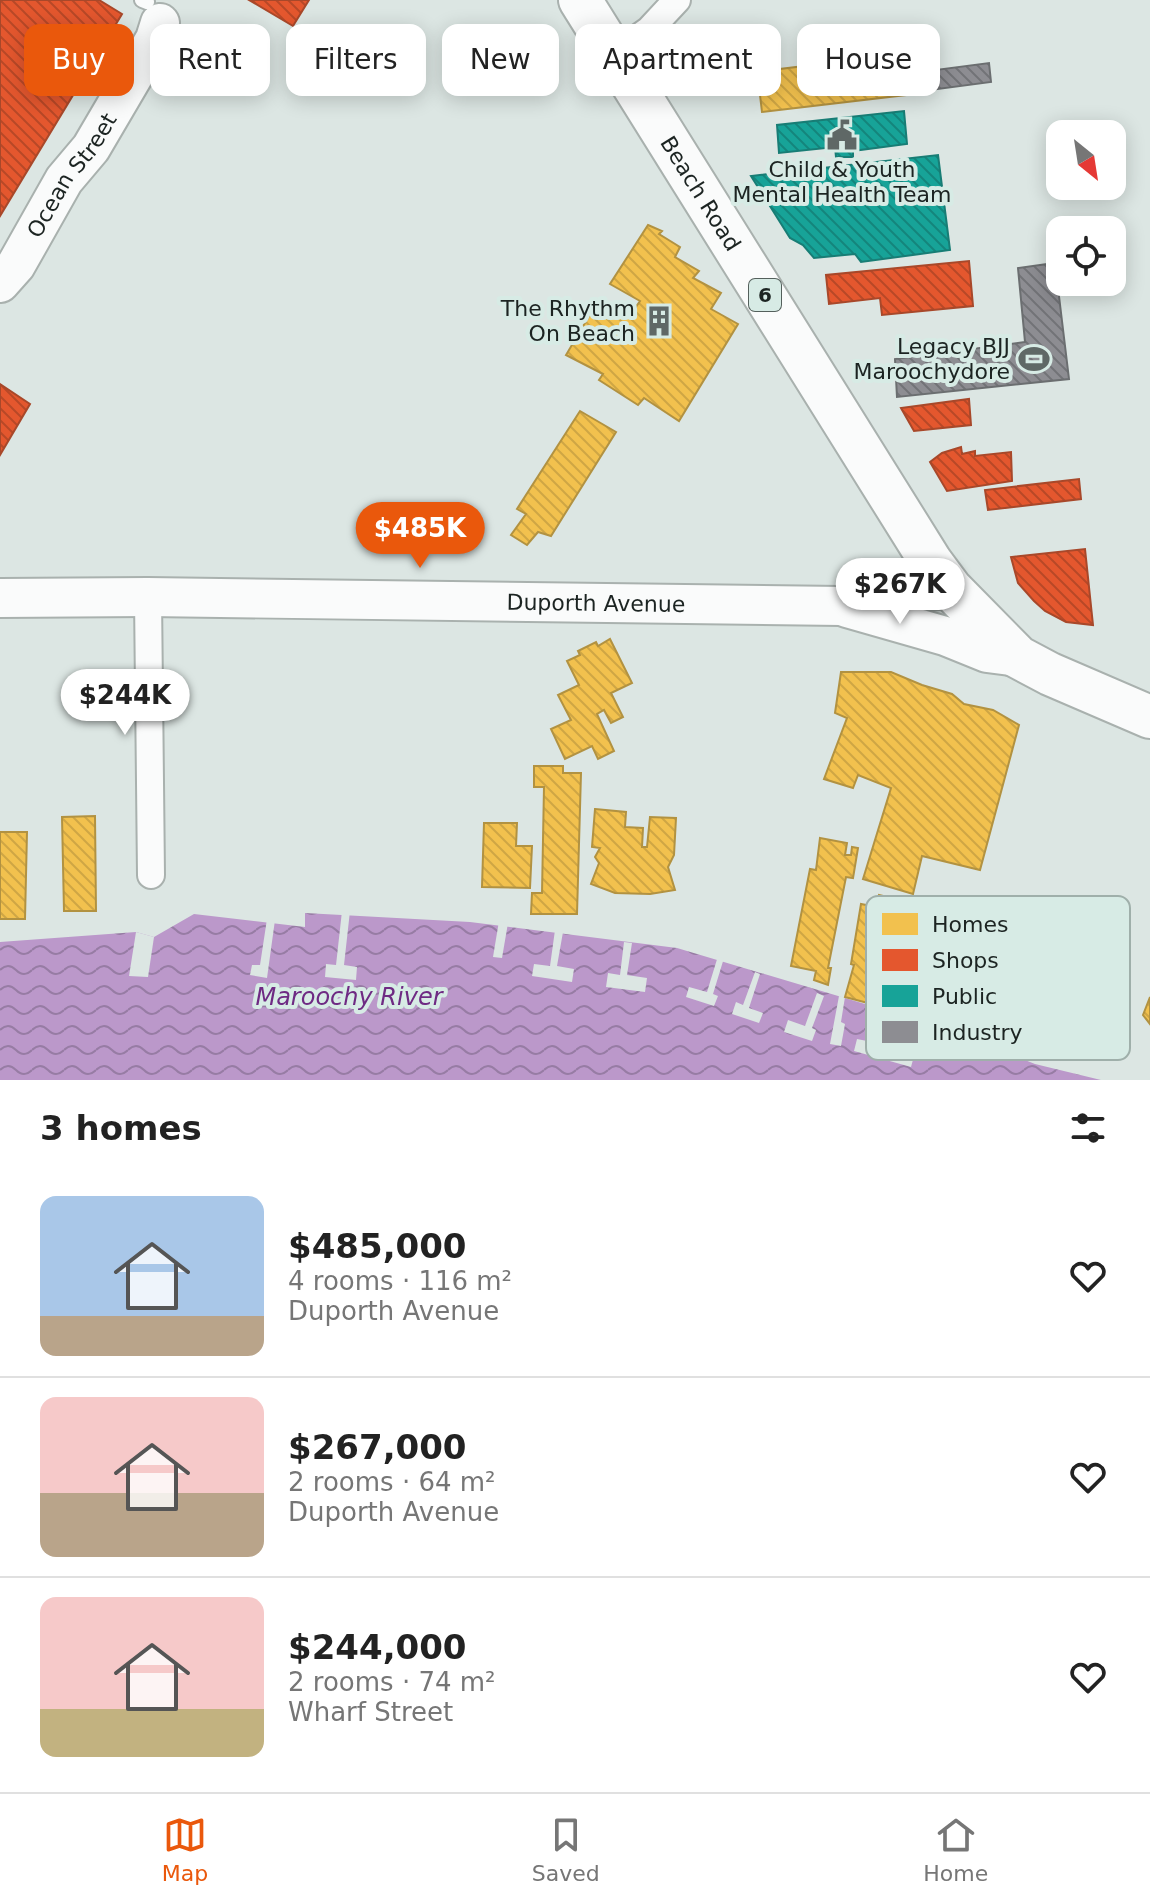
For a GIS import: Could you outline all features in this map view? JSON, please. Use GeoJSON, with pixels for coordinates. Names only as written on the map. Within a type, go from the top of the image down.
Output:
{"type":"FeatureCollection","features":[{"type":"Feature","properties":{"kind":"main road","name":"Beach Road"},"geometry":{"type":"LineString","coordinates":[[580,0],[595,24]]}},
{"type":"Feature","properties":{"kind":"main road","name":"Beach Road"},"geometry":{"type":"LineString","coordinates":[[640,96],[931,562],[951,589]]}},
{"type":"Feature","properties":{"kind":"main road","name":"6"},"geometry":{"type":"LineString","coordinates":[[951,589],[1018,657],[1150,717]]}},
{"type":"Feature","properties":{"kind":"street"},"geometry":{"type":"LineString","coordinates":[[655,24],[677,0]]}},
{"type":"Feature","properties":{"kind":"street","name":"Ocean Street"},"geometry":{"type":"LineString","coordinates":[[0,283],[16,265],[64,180],[91,148],[155,39],[154,5]]}},
{"type":"Feature","properties":{"kind":"street","name":"Duporth Avenue"},"geometry":{"type":"LineString","coordinates":[[0,598],[148,597],[841,606],[914,592],[951,589]]}},
{"type":"Feature","properties":{"kind":"street"},"geometry":{"type":"LineString","coordinates":[[148,597],[151,875]]}},
{"type":"Feature","properties":{"kind":"street"},"geometry":{"type":"LineString","coordinates":[[841,606],[945,636],[987,653],[1018,657]]}},
{"type":"Feature","properties":{"kind":"water","name":"Maroochy River"},"geometry":{"type":"Polygon","coordinates":[[[305,913],[470,922],[677,948],[866,1004],[866,1060],[1025,1060],[1101,1080],[0,1080],[0,942],[136,932],[154,937],[194,914],[305,927],[305,913]]]}},
{"type":"Feature","properties":{"kind":"pier"},"geometry":{"type":"Polygon","coordinates":[[[342,911],[350,911],[344,965],[357,967],[356,980],[325,977],[326,964],[336,965],[342,911]]]}},
{"type":"Feature","properties":{"kind":"pier"},"geometry":{"type":"Polygon","coordinates":[[[267,919],[275,920],[267,978],[250,975],[252,965],[260,965],[267,919]]]}},
{"type":"Feature","properties":{"kind":"pier"},"geometry":{"type":"Polygon","coordinates":[[[499,921],[508,923],[502,958],[493,957],[499,921]]]}},
{"type":"Feature","properties":{"kind":"pier"},"geometry":{"type":"Polygon","coordinates":[[[555,930],[563,932],[557,966],[574,969],[572,982],[532,976],[534,964],[550,966],[555,930]]]}},
{"type":"Feature","properties":{"kind":"pier"},"geometry":{"type":"Polygon","coordinates":[[[136,932],[154,937],[148,977],[129,976],[136,932]]]}},
{"type":"Feature","properties":{"kind":"pier"},"geometry":{"type":"Polygon","coordinates":[[[624,942],[632,943],[627,975],[647,978],[645,992],[606,987],[608,973],[620,975],[624,942]]]}},
{"type":"Feature","properties":{"kind":"pier"},"geometry":{"type":"Polygon","coordinates":[[[718,956],[724,958],[713,994],[718,996],[714,1006],[686,997],[689,987],[707,992],[718,956]]]}},
{"type":"Feature","properties":{"kind":"pier"},"geometry":{"type":"Polygon","coordinates":[[[755,972],[760,974],[749,1008],[763,1013],[759,1023],[732,1014],[736,1002],[743,1005],[755,972]]]}},
{"type":"Feature","properties":{"kind":"pier"},"geometry":{"type":"Polygon","coordinates":[[[817,993],[824,996],[812,1028],[816,1030],[812,1041],[784,1032],[788,1020],[805,1026],[817,993]]]}},
{"type":"Feature","properties":{"kind":"pier"},"geometry":{"type":"Polygon","coordinates":[[[839,996],[845,997],[841,1046],[830,1044],[839,996]]]}},
{"type":"Feature","properties":{"kind":"pier"},"geometry":{"type":"Polygon","coordinates":[[[857,1039],[866,1041],[866,1054],[854,1051],[857,1039]]]}},
{"type":"Feature","properties":{"kind":"pier"},"geometry":{"type":"Polygon","coordinates":[[[886,1060],[913,1060],[911,1067],[886,1060]]]}},
{"type":"Feature","properties":{"kind":"building: Homes"},"geometry":{"type":"Polygon","coordinates":[[[797,67],[797,96],[897,96],[762,112],[760,96],[781,96],[781,69],[797,67]]]}},
{"type":"Feature","properties":{"kind":"building: Homes","name":"The Rhythm On Beach"},"geometry":{"type":"Polygon","coordinates":[[[648,225],[662,231],[659,234],[680,247],[675,257],[699,271],[693,278],[721,293],[711,309],[738,324],[679,421],[644,398],[638,405],[599,380],[603,374],[566,355],[598,301],[629,317],[640,301],[610,284],[648,225]]]}},
{"type":"Feature","properties":{"kind":"building: Homes"},"geometry":{"type":"Polygon","coordinates":[[[580,411],[616,432],[551,536],[538,532],[527,545],[511,535],[526,514],[517,509],[580,411]]]}},
{"type":"Feature","properties":{"kind":"building: Homes"},"geometry":{"type":"Polygon","coordinates":[[[610,639],[632,683],[611,693],[623,717],[611,723],[604,710],[597,714],[614,751],[598,759],[592,746],[565,759],[551,729],[571,720],[558,695],[579,685],[567,661],[580,655],[578,651],[610,639]]]}},
{"type":"Feature","properties":{"kind":"building: Homes"},"geometry":{"type":"Polygon","coordinates":[[[841,672],[891,672],[952,694],[964,704],[993,710],[1019,725],[980,870],[922,856],[913,894],[863,879],[891,788],[858,775],[853,788],[824,779],[847,718],[835,713],[841,672]]]}},
{"type":"Feature","properties":{"kind":"building: Homes"},"geometry":{"type":"Polygon","coordinates":[[[534,766],[563,766],[563,773],[581,773],[577,914],[531,914],[532,893],[542,893],[544,787],[534,787],[534,766]]]}},
{"type":"Feature","properties":{"kind":"building: Homes"},"geometry":{"type":"Polygon","coordinates":[[[595,809],[626,812],[625,827],[643,828],[642,847],[647,847],[650,817],[676,818],[674,855],[668,867],[675,890],[650,894],[615,893],[591,884],[599,863],[595,857],[600,848],[592,847],[595,809]]]}},
{"type":"Feature","properties":{"kind":"building: Homes"},"geometry":{"type":"Polygon","coordinates":[[[95,816],[96,911],[64,911],[62,817],[95,816]]]}},
{"type":"Feature","properties":{"kind":"building: Homes"},"geometry":{"type":"Polygon","coordinates":[[[484,823],[517,823],[516,846],[532,846],[530,888],[482,887],[484,823]]]}},
{"type":"Feature","properties":{"kind":"building: Homes"},"geometry":{"type":"Polygon","coordinates":[[[0,832],[27,832],[25,919],[0,919],[0,832]]]}},
{"type":"Feature","properties":{"kind":"building: Homes"},"geometry":{"type":"Polygon","coordinates":[[[820,838],[847,843],[845,855],[851,855],[852,847],[858,848],[853,878],[846,877],[828,968],[831,968],[828,985],[814,980],[816,971],[791,966],[810,869],[816,870],[820,838]]]}},
{"type":"Feature","properties":{"kind":"building: Homes"},"geometry":{"type":"Polygon","coordinates":[[[861,904],[866,905],[866,1003],[845,997],[854,965],[851,964],[861,904]]]}},
{"type":"Feature","properties":{"kind":"building: Homes"},"geometry":{"type":"Polygon","coordinates":[[[1150,997],[1150,1024],[1143,1015],[1150,997]]]}},
{"type":"Feature","properties":{"kind":"building: Shops"},"geometry":{"type":"Polygon","coordinates":[[[0,0],[99,0],[122,14],[116,24],[24,24],[24,96],[72,96],[0,216],[0,0]]]}},
{"type":"Feature","properties":{"kind":"building: Shops"},"geometry":{"type":"Polygon","coordinates":[[[249,0],[309,0],[294,24],[249,0]]]}},
{"type":"Feature","properties":{"kind":"building: Shops"},"geometry":{"type":"Polygon","coordinates":[[[969,261],[973,306],[882,315],[880,298],[829,304],[826,275],[969,261]]]}},
{"type":"Feature","properties":{"kind":"building: Shops"},"geometry":{"type":"Polygon","coordinates":[[[0,384],[30,404],[0,455],[0,384]]]}},
{"type":"Feature","properties":{"kind":"building: Shops"},"geometry":{"type":"Polygon","coordinates":[[[969,399],[971,425],[914,431],[901,408],[969,399]]]}},
{"type":"Feature","properties":{"kind":"building: Shops"},"geometry":{"type":"Polygon","coordinates":[[[961,447],[962,454],[975,451],[975,456],[1011,452],[1012,481],[947,491],[930,462],[942,453],[961,447]]]}},
{"type":"Feature","properties":{"kind":"building: Shops"},"geometry":{"type":"Polygon","coordinates":[[[1079,479],[1081,499],[988,510],[985,490],[1079,479]]]}},
{"type":"Feature","properties":{"kind":"building: Shops"},"geometry":{"type":"Polygon","coordinates":[[[1085,549],[1093,625],[1066,622],[1045,611],[1018,583],[1011,557],[1085,549]]]}},
{"type":"Feature","properties":{"kind":"building: Public","name":"Child & Youth Mental Health Team"},"geometry":{"type":"Polygon","coordinates":[[[904,111],[907,144],[853,151],[853,157],[836,157],[835,147],[779,153],[777,125],[904,111]]]}},
{"type":"Feature","properties":{"kind":"building: Public"},"geometry":{"type":"Polygon","coordinates":[[[938,155],[950,250],[861,262],[855,254],[814,258],[803,245],[790,238],[751,176],[938,155]]]}},
{"type":"Feature","properties":{"kind":"building: Industry"},"geometry":{"type":"Polygon","coordinates":[[[989,63],[991,82],[940,89],[940,69],[989,63]]]}},
{"type":"Feature","properties":{"kind":"building: Industry"},"geometry":{"type":"Polygon","coordinates":[[[1046,264],[1046,296],[1059,296],[1069,379],[897,397],[895,359],[1025,342],[1018,268],[1046,264]]]}},
{"type":"Feature","properties":{"kind":"place","name":"Child & Youth Mental Health Team"},"geometry":{"type":"Point","coordinates":[842,135]}},
{"type":"Feature","properties":{"kind":"place","name":"The Rhythm On Beach"},"geometry":{"type":"Point","coordinates":[659,321]}},
{"type":"Feature","properties":{"kind":"place","name":"Legacy BJJ Maroochydore"},"geometry":{"type":"Point","coordinates":[1034,359]}}]}
